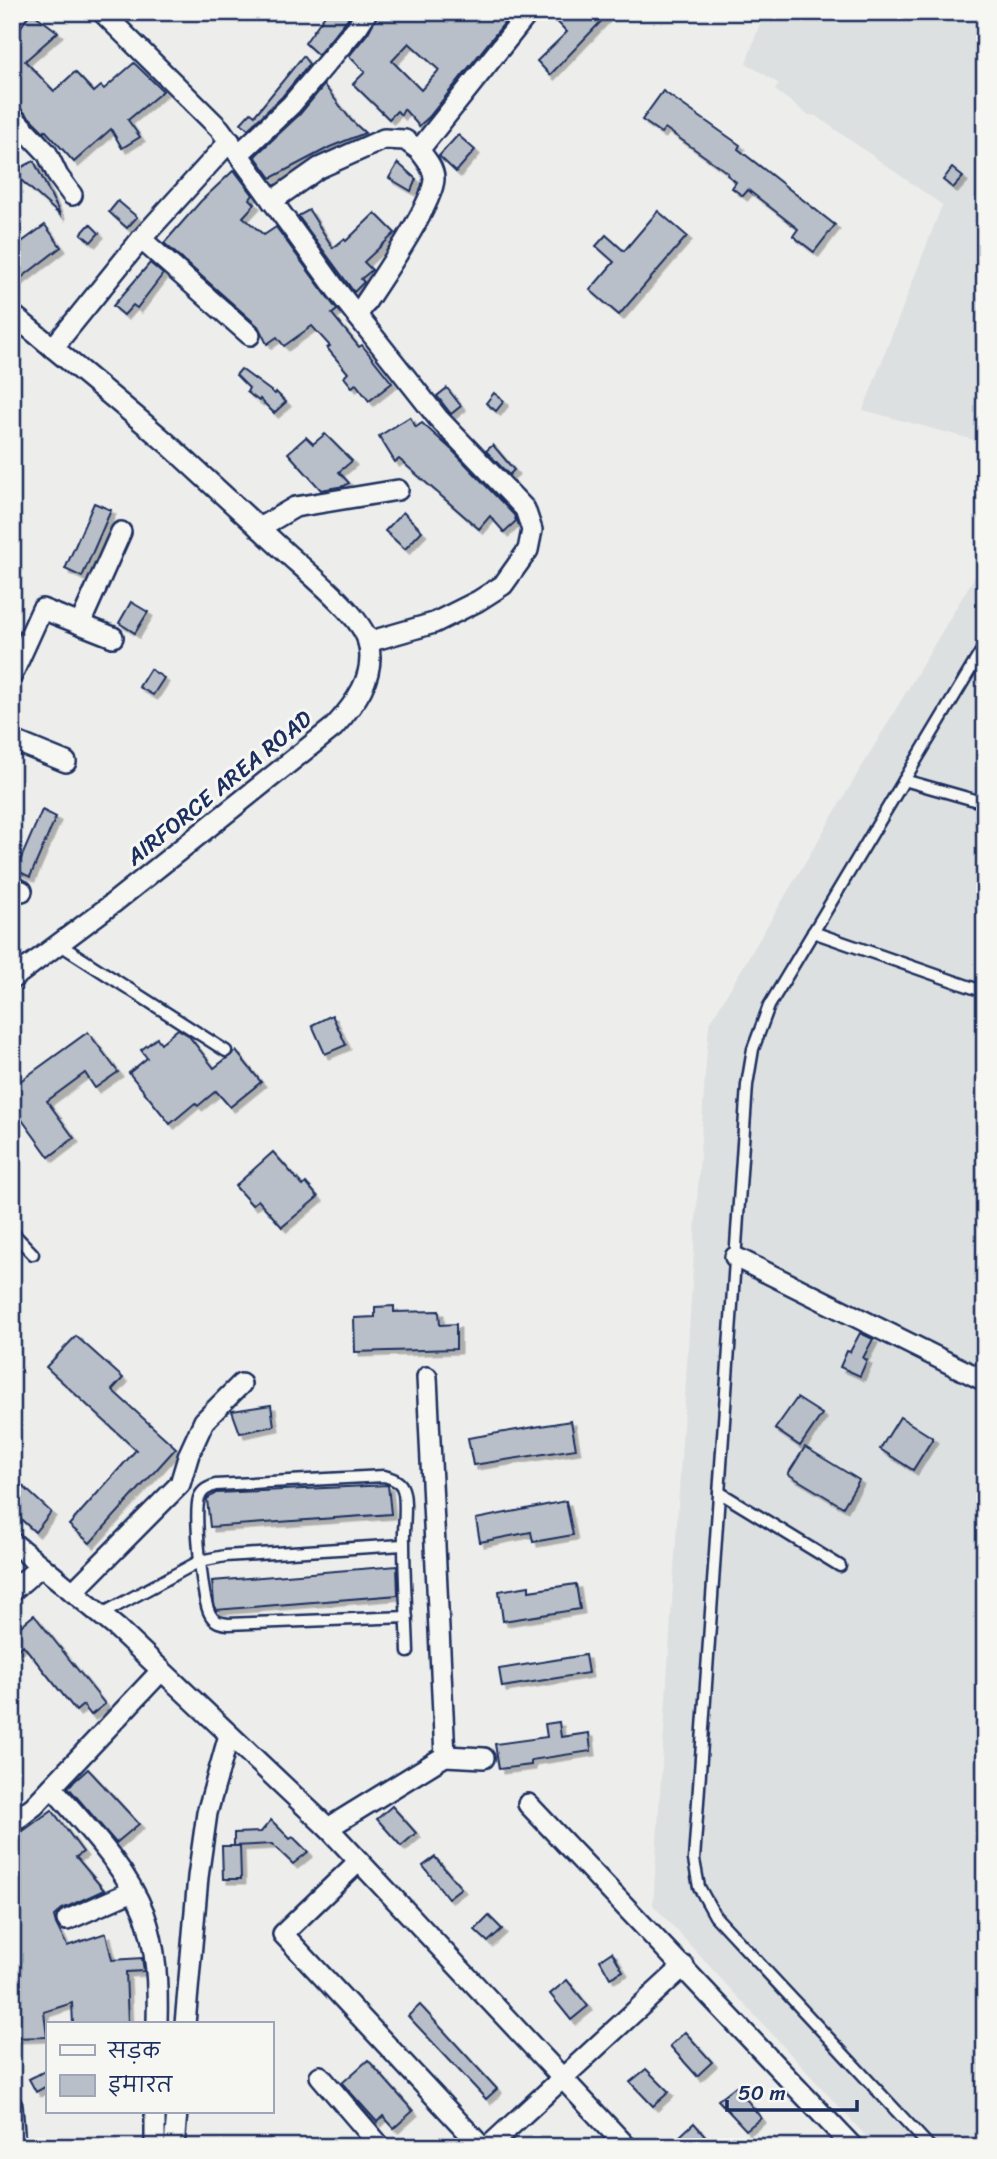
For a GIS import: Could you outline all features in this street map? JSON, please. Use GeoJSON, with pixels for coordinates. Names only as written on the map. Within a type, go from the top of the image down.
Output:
{"type":"FeatureCollection","features":[{"type":"Feature","properties":{"kind":"street"},"geometry":{"type":"LineString","coordinates":[[12,314],[167,444],[259,528],[334,597],[360,625],[369,642],[435,622],[478,601],[503,585],[528,550],[532,530],[525,509],[439,418],[358,316],[220,129],[102,12]]}},
{"type":"Feature","properties":{"kind":"street"},"geometry":{"type":"LineString","coordinates":[[53,348],[141,239],[235,148],[291,105],[367,12]]}},
{"type":"Feature","properties":{"kind":"street"},"geometry":{"type":"LineString","coordinates":[[419,150],[529,12]]}},
{"type":"Feature","properties":{"kind":"street"},"geometry":{"type":"LineString","coordinates":[[12,116],[47,153],[58,176],[72,195]]}},
{"type":"Feature","properties":{"kind":"street"},"geometry":{"type":"LineString","coordinates":[[272,201],[319,168],[384,139],[405,139],[419,150],[430,165],[434,177],[431,194],[358,316]]}},
{"type":"Feature","properties":{"kind":"street"},"geometry":{"type":"LineString","coordinates":[[141,239],[250,335]]}},
{"type":"Feature","properties":{"kind":"street"},"geometry":{"type":"LineString","coordinates":[[259,528],[295,507],[398,490]]}},
{"type":"Feature","properties":{"kind":"street"},"geometry":{"type":"LineString","coordinates":[[80,624],[121,532]]}},
{"type":"Feature","properties":{"kind":"street"},"geometry":{"type":"LineString","coordinates":[[12,675],[42,608],[113,637]]}},
{"type":"Feature","properties":{"kind":"street","name":"AIRFORCE AREA ROAD"},"geometry":{"type":"LineString","coordinates":[[12,979],[334,727],[354,706],[364,687],[369,666],[369,642]]}},
{"type":"Feature","properties":{"kind":"street"},"geometry":{"type":"LineString","coordinates":[[12,740],[66,762]]}},
{"type":"Feature","properties":{"kind":"street"},"geometry":{"type":"LineString","coordinates":[[735,1257],[985,1381]]}},
{"type":"Feature","properties":{"kind":"street"},"geometry":{"type":"LineString","coordinates":[[426,1377],[445,1756]]}},
{"type":"Feature","properties":{"kind":"street"},"geometry":{"type":"LineString","coordinates":[[73,1592],[180,1484],[189,1454],[204,1421],[241,1384]]}},
{"type":"Feature","properties":{"kind":"street"},"geometry":{"type":"LineString","coordinates":[[12,1542],[100,1615],[328,1828],[627,2147]]}},
{"type":"Feature","properties":{"kind":"street"},"geometry":{"type":"LineString","coordinates":[[12,1591],[41,1566]]}},
{"type":"Feature","properties":{"kind":"street"},"geometry":{"type":"LineString","coordinates":[[12,1823],[34,1806],[161,1671]]}},
{"type":"Feature","properties":{"kind":"street"},"geometry":{"type":"LineString","coordinates":[[185,2022],[206,1814],[229,1735]]}},
{"type":"Feature","properties":{"kind":"street"},"geometry":{"type":"LineString","coordinates":[[328,1828],[445,1756],[484,1758]]}},
{"type":"Feature","properties":{"kind":"street"},"geometry":{"type":"LineString","coordinates":[[52,1787],[105,1849],[144,1913],[159,1984],[157,2022]]}},
{"type":"Feature","properties":{"kind":"street"},"geometry":{"type":"LineString","coordinates":[[528,1804],[853,2147]]}},
{"type":"Feature","properties":{"kind":"street"},"geometry":{"type":"LineString","coordinates":[[359,1861],[283,1934],[482,2147]]}},
{"type":"Feature","properties":{"kind":"street"},"geometry":{"type":"LineString","coordinates":[[67,1920],[133,1891]]}},
{"type":"Feature","properties":{"kind":"street"},"geometry":{"type":"LineString","coordinates":[[488,2147],[684,1966]]}},
{"type":"Feature","properties":{"kind":"street"},"geometry":{"type":"LineString","coordinates":[[320,2076],[381,2147]]}},
{"type":"Feature","properties":{"kind":"street"},"geometry":{"type":"LineString","coordinates":[[12,2106],[15,2147]]}},
{"type":"Feature","properties":{"kind":"street"},"geometry":{"type":"LineString","coordinates":[[155,2114],[155,2147]]}},
{"type":"Feature","properties":{"kind":"street"},"geometry":{"type":"LineString","coordinates":[[174,2147],[177,2114]]}},
{"type":"Feature","properties":{"kind":"lane"},"geometry":{"type":"LineString","coordinates":[[930,2147],[715,1916],[699,1887],[695,1860],[747,1085],[753,1049],[769,1006],[985,645]]}},
{"type":"Feature","properties":{"kind":"lane"},"geometry":{"type":"LineString","coordinates":[[904,780],[985,803]]}},
{"type":"Feature","properties":{"kind":"lane"},"geometry":{"type":"LineString","coordinates":[[813,932],[985,992]]}},
{"type":"Feature","properties":{"kind":"lane"},"geometry":{"type":"LineString","coordinates":[[60,944],[226,1051]]}},
{"type":"Feature","properties":{"kind":"lane"},"geometry":{"type":"LineString","coordinates":[[12,1232],[33,1254]]}},
{"type":"Feature","properties":{"kind":"lane"},"geometry":{"type":"LineString","coordinates":[[407,1617],[228,1624],[216,1622],[207,1605],[200,1561],[200,1496],[215,1485],[384,1476],[395,1479],[402,1486],[404,1497],[408,1653]]}},
{"type":"Feature","properties":{"kind":"lane"},"geometry":{"type":"LineString","coordinates":[[719,1492],[840,1566]]}},
{"type":"Feature","properties":{"kind":"lane"},"geometry":{"type":"LineString","coordinates":[[100,1615],[200,1561],[225,1556],[404,1545]]}},
{"type":"Feature","properties":{"kind":"shaded area"},"geometry":{"type":"Polygon","coordinates":[[[764,12],[985,12],[985,443],[863,410],[942,205],[816,116],[808,115],[775,90],[779,84],[746,63],[764,12]]]}},
{"type":"Feature","properties":{"kind":"shaded area"},"geometry":{"type":"Polygon","coordinates":[[[985,559],[985,2147],[876,2147],[653,1905],[705,1074],[709,1024],[985,559]]]}},
{"type":"Feature","properties":{"kind":"building"},"geometry":{"type":"Polygon","coordinates":[[[31,12],[58,32],[25,61],[54,91],[75,72],[94,92],[101,86],[104,89],[134,63],[163,91],[128,120],[140,137],[122,148],[111,129],[74,162],[45,130],[44,132],[17,105],[12,99],[12,40],[31,12]]]}},
{"type":"Feature","properties":{"kind":"building"},"geometry":{"type":"Polygon","coordinates":[[[327,12],[343,12],[349,17],[318,55],[305,43],[327,12]]]}},
{"type":"Feature","properties":{"kind":"building"},"geometry":{"type":"Polygon","coordinates":[[[379,12],[513,12],[419,126],[404,109],[401,115],[397,111],[389,119],[353,84],[365,72],[349,56],[368,33],[379,12]],[[409,43],[392,61],[421,90],[439,70],[409,43]]]}},
{"type":"Feature","properties":{"kind":"building"},"geometry":{"type":"Polygon","coordinates":[[[548,12],[610,12],[550,75],[537,61],[567,32],[548,12]]]}},
{"type":"Feature","properties":{"kind":"building"},"geometry":{"type":"Polygon","coordinates":[[[303,56],[309,64],[282,97],[248,129],[241,123],[251,112],[255,115],[303,56]]]}},
{"type":"Feature","properties":{"kind":"building"},"geometry":{"type":"Polygon","coordinates":[[[324,85],[351,120],[365,133],[330,147],[271,178],[255,156],[300,114],[324,85]]]}},
{"type":"Feature","properties":{"kind":"building"},"geometry":{"type":"Polygon","coordinates":[[[663,91],[740,145],[738,149],[835,225],[814,252],[793,236],[798,229],[748,190],[743,196],[732,188],[736,182],[728,173],[665,128],[661,133],[642,120],[663,91]]]}},
{"type":"Feature","properties":{"kind":"building"},"geometry":{"type":"Polygon","coordinates":[[[458,135],[475,150],[456,172],[439,156],[458,135]]]}},
{"type":"Feature","properties":{"kind":"building"},"geometry":{"type":"Polygon","coordinates":[[[34,161],[60,214],[60,215],[12,172],[34,161]]]}},
{"type":"Feature","properties":{"kind":"building"},"geometry":{"type":"Polygon","coordinates":[[[398,163],[416,179],[411,191],[389,178],[398,163]]]}},
{"type":"Feature","properties":{"kind":"building"},"geometry":{"type":"Polygon","coordinates":[[[952,168],[963,177],[953,188],[943,180],[952,168]]]}},
{"type":"Feature","properties":{"kind":"building"},"geometry":{"type":"Polygon","coordinates":[[[234,170],[253,195],[250,199],[255,204],[243,217],[264,235],[276,227],[337,310],[332,314],[359,347],[362,345],[392,383],[369,401],[356,384],[352,387],[344,377],[348,373],[327,348],[330,346],[312,326],[284,346],[277,337],[267,344],[258,326],[164,243],[201,201],[234,170]]]}},
{"type":"Feature","properties":{"kind":"building"},"geometry":{"type":"Polygon","coordinates":[[[118,201],[137,217],[127,228],[109,212],[118,201]]]}},
{"type":"Feature","properties":{"kind":"building"},"geometry":{"type":"Polygon","coordinates":[[[309,210],[333,248],[344,239],[346,241],[375,213],[395,233],[364,262],[372,270],[361,279],[364,282],[354,292],[298,216],[309,210]]]}},
{"type":"Feature","properties":{"kind":"building"},"geometry":{"type":"Polygon","coordinates":[[[658,211],[687,236],[619,315],[590,290],[614,262],[596,246],[606,235],[624,251],[658,211]]]}},
{"type":"Feature","properties":{"kind":"building"},"geometry":{"type":"Polygon","coordinates":[[[90,224],[99,233],[91,242],[81,234],[90,224]]]}},
{"type":"Feature","properties":{"kind":"building"},"geometry":{"type":"Polygon","coordinates":[[[45,225],[61,247],[12,285],[12,249],[45,225]]]}},
{"type":"Feature","properties":{"kind":"building"},"geometry":{"type":"Polygon","coordinates":[[[150,263],[163,274],[137,308],[133,305],[124,315],[113,306],[150,263]]]}},
{"type":"Feature","properties":{"kind":"building"},"geometry":{"type":"Polygon","coordinates":[[[241,369],[275,394],[276,392],[286,402],[274,413],[260,399],[259,401],[247,392],[249,388],[236,375],[241,369]]]}},
{"type":"Feature","properties":{"kind":"building"},"geometry":{"type":"Polygon","coordinates":[[[447,388],[461,406],[451,414],[437,396],[447,388]]]}},
{"type":"Feature","properties":{"kind":"building"},"geometry":{"type":"Polygon","coordinates":[[[494,393],[504,401],[496,411],[486,403],[494,393]]]}},
{"type":"Feature","properties":{"kind":"building"},"geometry":{"type":"Polygon","coordinates":[[[410,417],[416,427],[422,423],[452,450],[514,515],[516,521],[504,532],[490,516],[479,529],[399,459],[395,462],[379,436],[410,417]]]}},
{"type":"Feature","properties":{"kind":"building"},"geometry":{"type":"Polygon","coordinates":[[[325,434],[352,461],[339,472],[349,483],[321,490],[288,453],[306,437],[313,444],[325,434]]]}},
{"type":"Feature","properties":{"kind":"building"},"geometry":{"type":"Polygon","coordinates":[[[493,445],[514,470],[509,475],[486,451],[493,445]]]}},
{"type":"Feature","properties":{"kind":"building"},"geometry":{"type":"Polygon","coordinates":[[[94,503],[111,510],[82,577],[65,569],[94,503]]]}},
{"type":"Feature","properties":{"kind":"building"},"geometry":{"type":"Polygon","coordinates":[[[403,512],[422,531],[405,549],[385,531],[403,512]]]}},
{"type":"Feature","properties":{"kind":"building"},"geometry":{"type":"Polygon","coordinates":[[[131,602],[148,612],[135,633],[119,623],[131,602]]]}},
{"type":"Feature","properties":{"kind":"building"},"geometry":{"type":"Polygon","coordinates":[[[150,669],[164,678],[153,695],[139,687],[150,669]]]}},
{"type":"Feature","properties":{"kind":"building"},"geometry":{"type":"Polygon","coordinates":[[[42,810],[56,817],[30,877],[16,870],[42,810]]]}},
{"type":"Feature","properties":{"kind":"building"},"geometry":{"type":"Polygon","coordinates":[[[332,1015],[346,1045],[325,1054],[312,1025],[332,1015]]]}},
{"type":"Feature","properties":{"kind":"building"},"geometry":{"type":"Polygon","coordinates":[[[178,1029],[188,1035],[214,1068],[236,1051],[261,1082],[230,1107],[216,1091],[198,1106],[195,1103],[170,1124],[129,1073],[147,1058],[141,1050],[157,1038],[161,1043],[178,1029]]]}},
{"type":"Feature","properties":{"kind":"building"},"geometry":{"type":"Polygon","coordinates":[[[88,1032],[118,1072],[95,1088],[85,1073],[47,1101],[74,1138],[49,1157],[12,1106],[12,1087],[88,1032]]]}},
{"type":"Feature","properties":{"kind":"building"},"geometry":{"type":"Polygon","coordinates":[[[273,1152],[303,1186],[306,1183],[318,1197],[282,1227],[258,1200],[252,1205],[235,1186],[273,1152]]]}},
{"type":"Feature","properties":{"kind":"building"},"geometry":{"type":"Polygon","coordinates":[[[394,1306],[394,1312],[439,1311],[440,1325],[456,1324],[456,1349],[355,1352],[354,1318],[375,1317],[375,1307],[394,1306]]]}},
{"type":"Feature","properties":{"kind":"building"},"geometry":{"type":"Polygon","coordinates":[[[860,1333],[873,1339],[863,1358],[867,1360],[860,1376],[840,1367],[860,1333]]]}},
{"type":"Feature","properties":{"kind":"building"},"geometry":{"type":"Polygon","coordinates":[[[76,1336],[123,1378],[112,1390],[176,1448],[90,1543],[69,1525],[136,1450],[46,1367],[76,1336]]]}},
{"type":"Feature","properties":{"kind":"building"},"geometry":{"type":"Polygon","coordinates":[[[797,1398],[822,1414],[800,1446],[775,1429],[797,1398]]]}},
{"type":"Feature","properties":{"kind":"building"},"geometry":{"type":"Polygon","coordinates":[[[271,1405],[274,1426],[240,1433],[232,1411],[271,1405]]]}},
{"type":"Feature","properties":{"kind":"building"},"geometry":{"type":"Polygon","coordinates":[[[900,1417],[933,1438],[913,1470],[880,1449],[900,1417]]]}},
{"type":"Feature","properties":{"kind":"building"},"geometry":{"type":"Polygon","coordinates":[[[571,1421],[576,1449],[473,1465],[468,1438],[571,1421]]]}},
{"type":"Feature","properties":{"kind":"building"},"geometry":{"type":"Polygon","coordinates":[[[805,1447],[859,1480],[843,1507],[788,1474],[805,1447]]]}},
{"type":"Feature","properties":{"kind":"building"},"geometry":{"type":"Polygon","coordinates":[[[12,1476],[51,1512],[35,1532],[12,1511],[12,1476]]]}},
{"type":"Feature","properties":{"kind":"building"},"geometry":{"type":"Polygon","coordinates":[[[388,1485],[391,1514],[210,1527],[207,1499],[216,1493],[388,1485]]]}},
{"type":"Feature","properties":{"kind":"building"},"geometry":{"type":"Polygon","coordinates":[[[566,1501],[573,1535],[533,1542],[531,1532],[480,1542],[476,1519],[566,1501]]]}},
{"type":"Feature","properties":{"kind":"building"},"geometry":{"type":"Polygon","coordinates":[[[397,1566],[398,1595],[216,1610],[214,1603],[212,1581],[397,1566]]]}},
{"type":"Feature","properties":{"kind":"building"},"geometry":{"type":"Polygon","coordinates":[[[576,1584],[580,1609],[503,1621],[499,1591],[529,1586],[529,1591],[576,1584]]]}},
{"type":"Feature","properties":{"kind":"building"},"geometry":{"type":"Polygon","coordinates":[[[34,1615],[105,1704],[91,1715],[83,1705],[76,1711],[23,1645],[12,1654],[12,1633],[34,1615]]]}},
{"type":"Feature","properties":{"kind":"building"},"geometry":{"type":"Polygon","coordinates":[[[585,1655],[588,1673],[502,1687],[499,1669],[585,1655]]]}},
{"type":"Feature","properties":{"kind":"building"},"geometry":{"type":"Polygon","coordinates":[[[559,1722],[561,1737],[589,1733],[591,1751],[531,1760],[531,1765],[499,1769],[495,1744],[547,1737],[545,1724],[559,1722]]]}},
{"type":"Feature","properties":{"kind":"building"},"geometry":{"type":"Polygon","coordinates":[[[88,1769],[139,1824],[116,1843],[68,1787],[88,1769]]]}},
{"type":"Feature","properties":{"kind":"building"},"geometry":{"type":"Polygon","coordinates":[[[392,1806],[416,1833],[401,1846],[377,1819],[392,1806]]]}},
{"type":"Feature","properties":{"kind":"building"},"geometry":{"type":"Polygon","coordinates":[[[52,1810],[83,1852],[76,1857],[104,1890],[62,1909],[54,1916],[56,1924],[67,1946],[106,1933],[112,1960],[142,1958],[144,1971],[126,1972],[128,2022],[73,2022],[72,2003],[44,2012],[46,2037],[12,2038],[12,1839],[52,1810]]]}},
{"type":"Feature","properties":{"kind":"building"},"geometry":{"type":"Polygon","coordinates":[[[271,1820],[308,1852],[293,1864],[272,1844],[234,1846],[234,1833],[261,1832],[271,1820]]]}},
{"type":"Feature","properties":{"kind":"building"},"geometry":{"type":"Polygon","coordinates":[[[222,1846],[240,1846],[241,1879],[223,1879],[222,1846]]]}},
{"type":"Feature","properties":{"kind":"building"},"geometry":{"type":"Polygon","coordinates":[[[435,1857],[461,1888],[448,1898],[423,1866],[435,1857]]]}},
{"type":"Feature","properties":{"kind":"building"},"geometry":{"type":"Polygon","coordinates":[[[489,1916],[502,1929],[488,1942],[475,1930],[489,1916]]]}},
{"type":"Feature","properties":{"kind":"building"},"geometry":{"type":"Polygon","coordinates":[[[612,1952],[623,1971],[610,1978],[600,1960],[612,1952]]]}},
{"type":"Feature","properties":{"kind":"building"},"geometry":{"type":"Polygon","coordinates":[[[567,1980],[588,2006],[571,2020],[550,1994],[567,1980]]]}},
{"type":"Feature","properties":{"kind":"building"},"geometry":{"type":"Polygon","coordinates":[[[420,2005],[497,2089],[486,2099],[408,2016],[420,2005]]]}},
{"type":"Feature","properties":{"kind":"building"},"geometry":{"type":"Polygon","coordinates":[[[685,2032],[712,2062],[697,2076],[670,2046],[685,2032]]]}},
{"type":"Feature","properties":{"kind":"building"},"geometry":{"type":"Polygon","coordinates":[[[368,2060],[413,2111],[394,2128],[383,2116],[377,2122],[342,2083],[368,2060]]]}},
{"type":"Feature","properties":{"kind":"building"},"geometry":{"type":"Polygon","coordinates":[[[646,2069],[669,2092],[653,2106],[630,2082],[646,2069]]]}},
{"type":"Feature","properties":{"kind":"building"},"geometry":{"type":"Polygon","coordinates":[[[46,2070],[46,2087],[36,2092],[29,2079],[46,2070]]]}},
{"type":"Feature","properties":{"kind":"building"},"geometry":{"type":"Polygon","coordinates":[[[736,2086],[761,2118],[746,2130],[718,2100],[736,2086]]]}},
{"type":"Feature","properties":{"kind":"building"},"geometry":{"type":"Polygon","coordinates":[[[694,2123],[715,2147],[689,2147],[679,2137],[694,2123]]]}}]}
